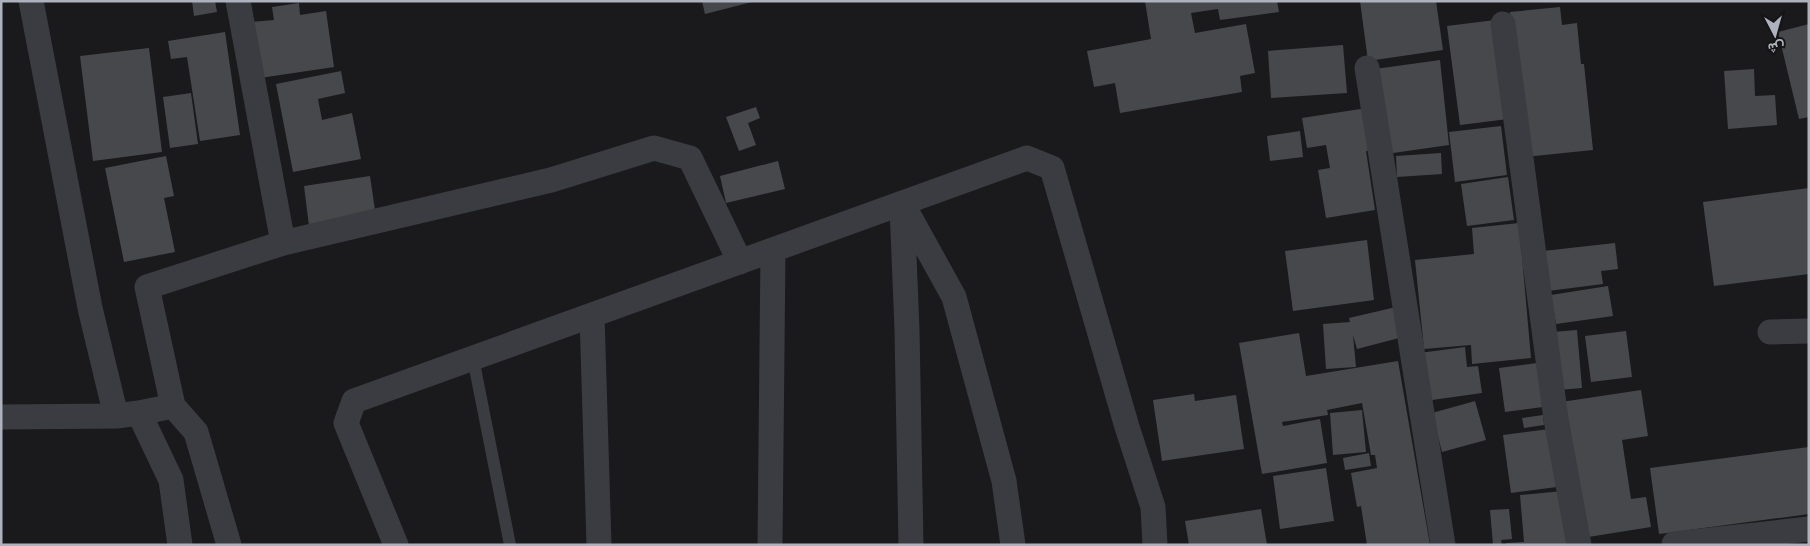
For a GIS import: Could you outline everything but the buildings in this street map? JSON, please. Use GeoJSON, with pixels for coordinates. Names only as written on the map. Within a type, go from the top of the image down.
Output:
{"type":"FeatureCollection","features":[{"type":"Feature","properties":{"kind":"street"},"geometry":{"type":"LineString","coordinates":[[31,1],[90,308],[128,414],[171,480],[180,545]]}},
{"type":"Feature","properties":{"kind":"street"},"geometry":{"type":"LineString","coordinates":[[238,1],[283,243]]}},
{"type":"Feature","properties":{"kind":"street"},"geometry":{"type":"LineString","coordinates":[[1503,24],[1556,419],[1579,545]]}},
{"type":"Feature","properties":{"kind":"street"},"geometry":{"type":"LineString","coordinates":[[1367,68],[1443,545]]}},
{"type":"Feature","properties":{"kind":"street"},"geometry":{"type":"LineString","coordinates":[[229,545],[196,432],[172,406],[147,287],[283,243],[552,180],[654,148],[690,158],[740,262]]}},
{"type":"Feature","properties":{"kind":"street"},"geometry":{"type":"LineString","coordinates":[[396,545],[346,422],[354,401],[1027,158],[1052,168],[1127,427],[1153,507],[1155,545]]}},
{"type":"Feature","properties":{"kind":"street"},"geometry":{"type":"LineString","coordinates":[[902,203],[907,330],[911,545]]}},
{"type":"Feature","properties":{"kind":"street"},"geometry":{"type":"LineString","coordinates":[[902,203],[954,297],[1004,481],[1013,545]]}},
{"type":"Feature","properties":{"kind":"street"},"geometry":{"type":"LineString","coordinates":[[770,545],[773,250]]}},
{"type":"Feature","properties":{"kind":"street"},"geometry":{"type":"LineString","coordinates":[[592,315],[599,545]]}},
{"type":"Feature","properties":{"kind":"street"},"geometry":{"type":"LineString","coordinates":[[1770,332],[1809,331]]}},
{"type":"Feature","properties":{"kind":"street"},"geometry":{"type":"LineString","coordinates":[[2,414],[128,414],[172,406]]}},
{"type":"Feature","properties":{"kind":"street"},"geometry":{"type":"LineString","coordinates":[[1674,544],[1809,529]]}},
{"type":"Feature","properties":{"kind":"lane"},"geometry":{"type":"LineString","coordinates":[[473,358],[510,545]]}}]}
